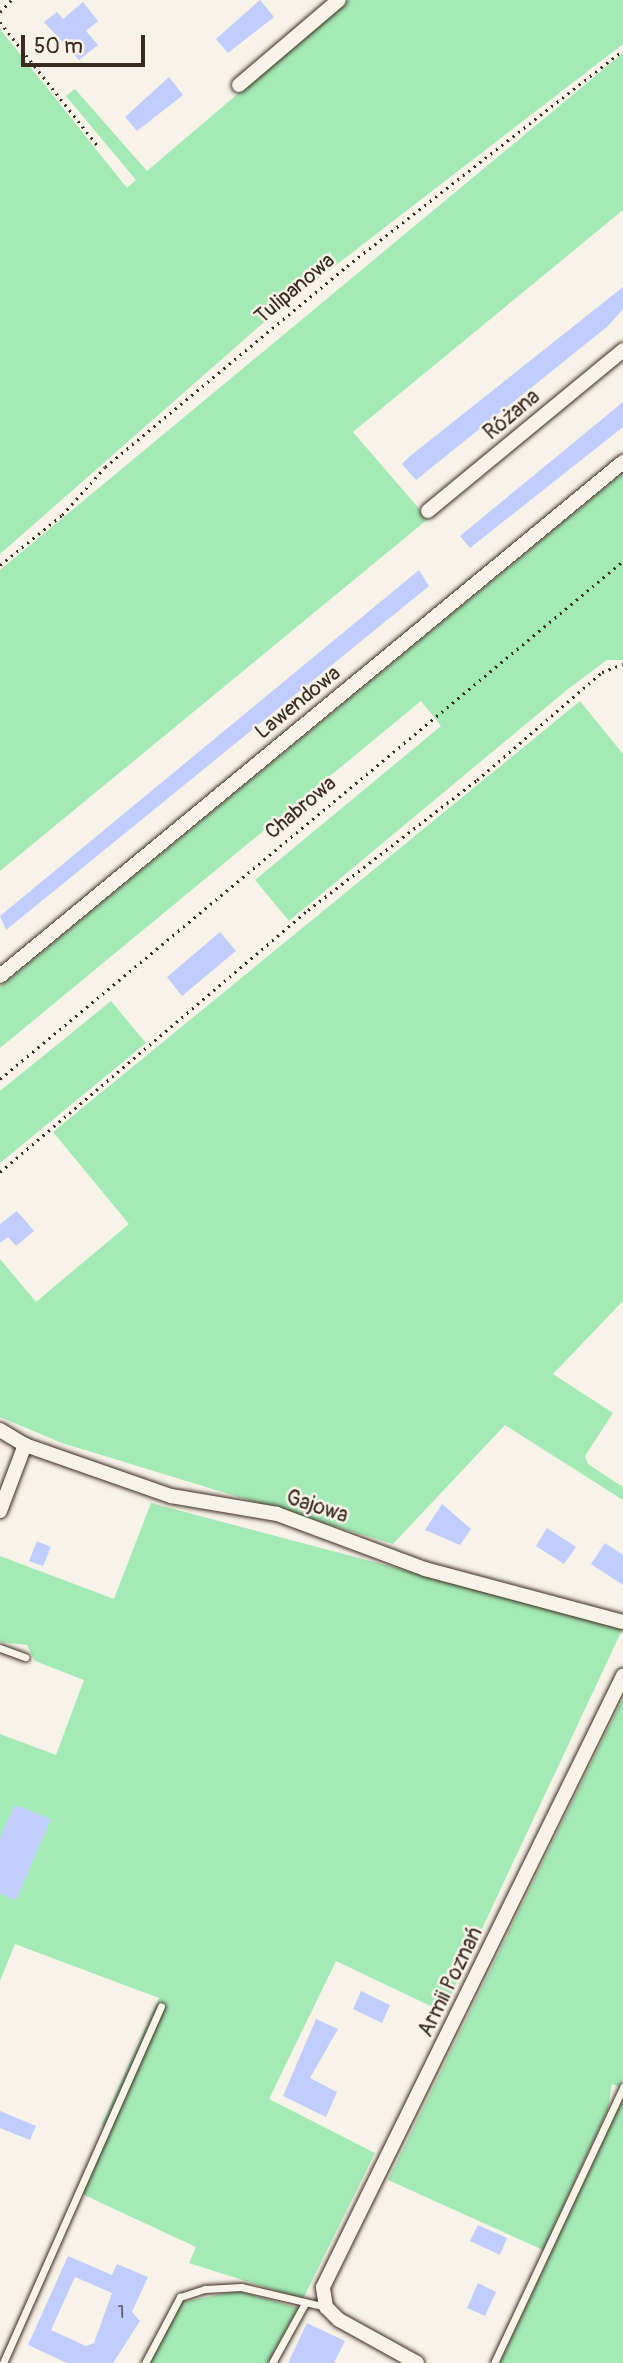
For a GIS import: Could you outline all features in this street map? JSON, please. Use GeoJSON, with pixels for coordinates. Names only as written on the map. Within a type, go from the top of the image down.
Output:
{"type":"FeatureCollection","features":[{"type":"Feature","properties":{"kind":"street"},"geometry":{"type":"LineString","coordinates":[[239,85],[339,0]]}},
{"type":"Feature","properties":{"kind":"street","name":"Różana"},"geometry":{"type":"LineString","coordinates":[[428,511],[623,350]]}},
{"type":"Feature","properties":{"kind":"street","name":"Lawendowa"},"geometry":{"type":"LineString","coordinates":[[0,976],[623,463]]}},
{"type":"Feature","properties":{"kind":"street","name":"Gajowa"},"geometry":{"type":"LineString","coordinates":[[0,1430],[25,1445],[171,1496],[277,1514],[425,1569],[623,1622]]}},
{"type":"Feature","properties":{"kind":"street"},"geometry":{"type":"LineString","coordinates":[[0,1511],[25,1445]]}},
{"type":"Feature","properties":{"kind":"street","name":"Armii Poznań"},"geometry":{"type":"LineString","coordinates":[[326,2307],[327,2276],[623,1676]]}},
{"type":"Feature","properties":{"kind":"street"},"geometry":{"type":"LineString","coordinates":[[326,2307],[417,2363]]}},
{"type":"Feature","properties":{"kind":"lane"},"geometry":{"type":"LineString","coordinates":[[0,1648],[25,1657]]}},
{"type":"Feature","properties":{"kind":"lane"},"geometry":{"type":"LineString","coordinates":[[3,2363],[161,2006]]}},
{"type":"Feature","properties":{"kind":"lane"},"geometry":{"type":"LineString","coordinates":[[494,2363],[623,2087]]}},
{"type":"Feature","properties":{"kind":"lane"},"geometry":{"type":"LineString","coordinates":[[145,2363],[180,2297],[241,2287],[304,2305],[326,2307]]}},
{"type":"Feature","properties":{"kind":"lane"},"geometry":{"type":"LineString","coordinates":[[272,2363],[304,2305]]}},
{"type":"Feature","properties":{"kind":"path"},"geometry":{"type":"LineString","coordinates":[[0,12],[11,0]]}},
{"type":"Feature","properties":{"kind":"path"},"geometry":{"type":"LineString","coordinates":[[0,22],[98,146]]}},
{"type":"Feature","properties":{"kind":"path","name":"Tulipanowa"},"geometry":{"type":"LineString","coordinates":[[0,565],[62,515],[105,467],[346,266],[623,50]]}},
{"type":"Feature","properties":{"kind":"path","name":"Chabrowa"},"geometry":{"type":"LineString","coordinates":[[0,1079],[623,561]]}},
{"type":"Feature","properties":{"kind":"path"},"geometry":{"type":"LineString","coordinates":[[0,1172],[308,910],[477,780],[602,672],[623,664]]}},
{"type":"Feature","properties":{"kind":"green space"},"geometry":{"type":"Polygon","coordinates":[[[348,0],[623,0],[623,44],[279,309],[0,554],[0,29],[127,188],[136,180],[66,96],[75,89],[147,171],[348,0]]]}},
{"type":"Feature","properties":{"kind":"green space"},"geometry":{"type":"Polygon","coordinates":[[[623,53],[623,210],[353,432],[428,519],[0,871],[0,570],[623,53]]]}},
{"type":"Feature","properties":{"kind":"green space"},"geometry":{"type":"Polygon","coordinates":[[[623,473],[623,660],[607,660],[568,689],[289,921],[255,880],[441,726],[421,701],[0,1048],[0,987],[623,473]]]}},
{"type":"Feature","properties":{"kind":"green space"},"geometry":{"type":"Polygon","coordinates":[[[580,701],[623,754],[623,1301],[553,1374],[613,1413],[585,1456],[588,1464],[623,1487],[623,1500],[505,1425],[393,1544],[62,1443],[0,1417],[0,1259],[36,1302],[129,1224],[53,1132],[580,701]]]}},
{"type":"Feature","properties":{"kind":"green space"},"geometry":{"type":"Polygon","coordinates":[[[111,1001],[146,1043],[0,1163],[0,1091],[111,1001]]]}},
{"type":"Feature","properties":{"kind":"green space"},"geometry":{"type":"Polygon","coordinates":[[[151,1503],[623,1628],[443,2012],[336,1961],[269,2099],[375,2153],[303,2299],[189,2263],[196,2247],[82,2194],[105,2142],[102,2124],[159,1998],[15,1944],[0,1981],[0,1734],[56,1755],[84,1680],[35,1661],[27,1645],[0,1642],[0,1556],[114,1599],[151,1503]]]}},
{"type":"Feature","properties":{"kind":"green space"},"geometry":{"type":"Polygon","coordinates":[[[623,1698],[623,2079],[619,2087],[612,2084],[608,2109],[543,2250],[388,2180],[623,1698]]]}},
{"type":"Feature","properties":{"kind":"green space"},"geometry":{"type":"Polygon","coordinates":[[[623,2098],[623,2363],[500,2363],[623,2098]]]}},
{"type":"Feature","properties":{"kind":"green space"},"geometry":{"type":"Polygon","coordinates":[[[238,2291],[298,2308],[268,2363],[150,2363],[182,2302],[238,2291]]]}},
{"type":"Feature","properties":{"kind":"building"},"geometry":{"type":"Polygon","coordinates":[[[260,0],[274,17],[228,53],[216,39],[260,0]]]}},
{"type":"Feature","properties":{"kind":"building"},"geometry":{"type":"Polygon","coordinates":[[[83,2],[98,21],[86,31],[98,45],[79,60],[44,22],[57,12],[63,19],[83,2]]]}},
{"type":"Feature","properties":{"kind":"building"},"geometry":{"type":"Polygon","coordinates":[[[169,77],[183,95],[137,131],[125,117],[169,77]]]}},
{"type":"Feature","properties":{"kind":"building"},"geometry":{"type":"Polygon","coordinates":[[[623,287],[623,309],[608,326],[416,480],[402,464],[409,457],[623,287]]]}},
{"type":"Feature","properties":{"kind":"building"},"geometry":{"type":"Polygon","coordinates":[[[623,402],[623,427],[470,548],[460,536],[623,402]]]}},
{"type":"Feature","properties":{"kind":"building"},"geometry":{"type":"Polygon","coordinates":[[[419,570],[429,586],[6,930],[0,916],[419,570]]]}},
{"type":"Feature","properties":{"kind":"building"},"geometry":{"type":"Polygon","coordinates":[[[220,932],[236,951],[182,996],[167,977],[220,932]]]}},
{"type":"Feature","properties":{"kind":"building"},"geometry":{"type":"Polygon","coordinates":[[[17,1211],[34,1231],[16,1246],[8,1237],[0,1243],[0,1224],[17,1211]]]}},
{"type":"Feature","properties":{"kind":"building"},"geometry":{"type":"Polygon","coordinates":[[[442,1504],[471,1529],[460,1545],[425,1530],[442,1504]]]}},
{"type":"Feature","properties":{"kind":"building"},"geometry":{"type":"Polygon","coordinates":[[[547,1528],[576,1547],[564,1564],[536,1546],[547,1528]]]}},
{"type":"Feature","properties":{"kind":"building"},"geometry":{"type":"Polygon","coordinates":[[[37,1541],[51,1547],[43,1566],[29,1561],[37,1541]]]}},
{"type":"Feature","properties":{"kind":"building"},"geometry":{"type":"Polygon","coordinates":[[[605,1543],[623,1555],[623,1585],[591,1564],[605,1543]]]}},
{"type":"Feature","properties":{"kind":"building"},"geometry":{"type":"Polygon","coordinates":[[[15,1805],[51,1819],[16,1900],[0,1894],[0,1837],[15,1805]]]}},
{"type":"Feature","properties":{"kind":"building"},"geometry":{"type":"Polygon","coordinates":[[[361,1991],[390,2005],[382,2023],[353,2009],[361,1991]]]}},
{"type":"Feature","properties":{"kind":"building"},"geometry":{"type":"Polygon","coordinates":[[[316,2019],[338,2029],[310,2078],[337,2092],[326,2117],[283,2096],[316,2019]]]}},
{"type":"Feature","properties":{"kind":"building"},"geometry":{"type":"Polygon","coordinates":[[[0,2111],[36,2126],[30,2140],[0,2128],[0,2111]]]}},
{"type":"Feature","properties":{"kind":"building"},"geometry":{"type":"Polygon","coordinates":[[[478,2225],[507,2238],[500,2255],[470,2241],[478,2225]]]}},
{"type":"Feature","properties":{"kind":"building"},"geometry":{"type":"Polygon","coordinates":[[[68,2256],[112,2275],[117,2264],[148,2277],[132,2312],[140,2321],[113,2363],[67,2363],[28,2345],[68,2256]],[[75,2277],[51,2330],[86,2346],[94,2343],[112,2293],[75,2277]]]}},
{"type":"Feature","properties":{"kind":"building"},"geometry":{"type":"Polygon","coordinates":[[[478,2283],[496,2292],[485,2316],[467,2308],[478,2283]]]}},
{"type":"Feature","properties":{"kind":"building"},"geometry":{"type":"Polygon","coordinates":[[[307,2323],[345,2341],[334,2363],[288,2363],[307,2323]]]}}]}
